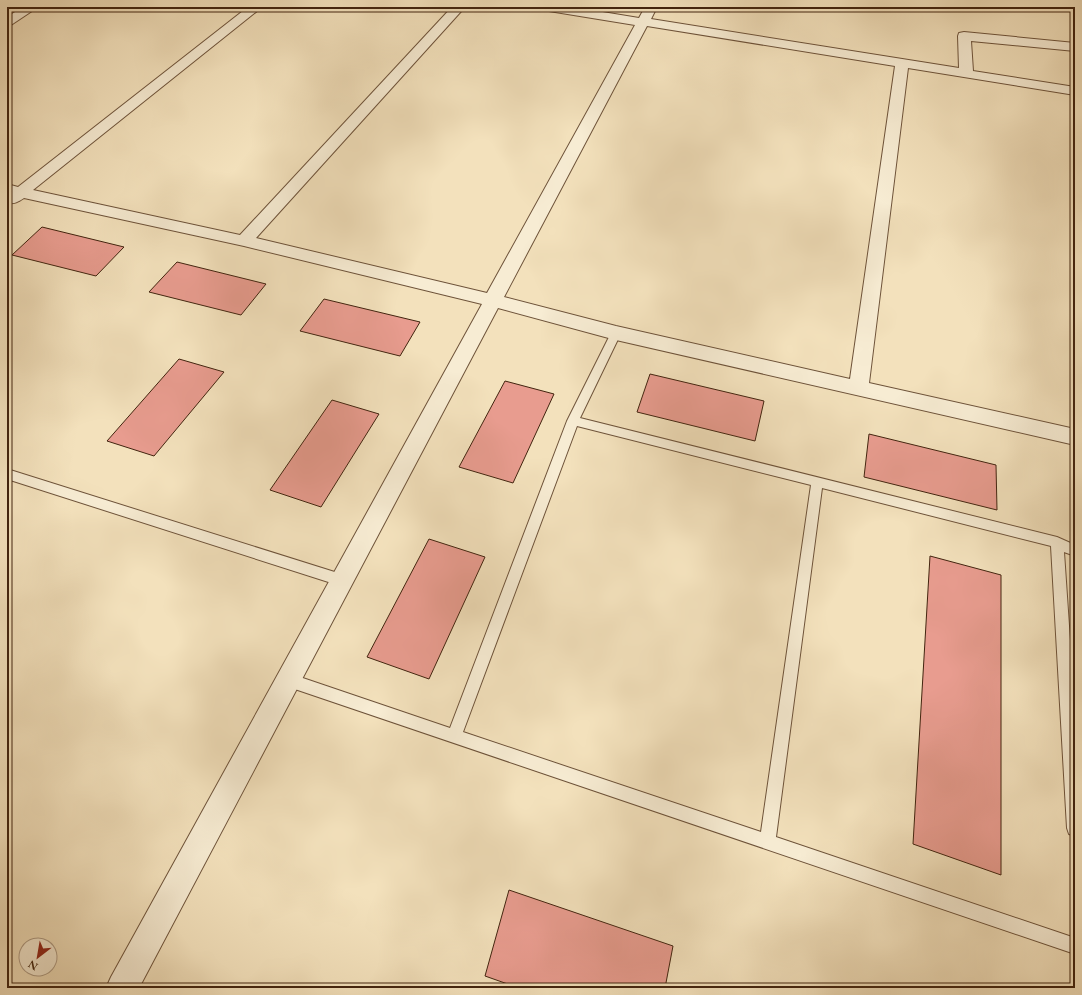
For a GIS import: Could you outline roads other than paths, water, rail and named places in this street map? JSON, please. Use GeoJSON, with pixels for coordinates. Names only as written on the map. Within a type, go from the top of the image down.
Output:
{"type":"FeatureCollection","features":[{"type":"Feature","properties":{"kind":"street"},"geometry":{"type":"LineString","coordinates":[[7,22],[32,7]]}},
{"type":"Feature","properties":{"kind":"street"},"geometry":{"type":"LineString","coordinates":[[11,195],[256,7]]}},
{"type":"Feature","properties":{"kind":"street"},"geometry":{"type":"LineString","coordinates":[[244,241],[459,7]]}},
{"type":"Feature","properties":{"kind":"street"},"geometry":{"type":"LineString","coordinates":[[549,7],[647,15],[902,63],[1075,91]]}},
{"type":"Feature","properties":{"kind":"street"},"geometry":{"type":"LineString","coordinates":[[122,988],[647,15]]}},
{"type":"Feature","properties":{"kind":"street"},"geometry":{"type":"LineString","coordinates":[[966,73],[964,36],[1075,47]]}},
{"type":"Feature","properties":{"kind":"street"},"geometry":{"type":"LineString","coordinates":[[859,387],[902,63]]}},
{"type":"Feature","properties":{"kind":"street"},"geometry":{"type":"LineString","coordinates":[[11,195],[244,241],[492,300],[616,333],[1075,437]]}},
{"type":"Feature","properties":{"kind":"lane"},"geometry":{"type":"LineString","coordinates":[[454,736],[573,421],[616,333]]}},
{"type":"Feature","properties":{"kind":"lane"},"geometry":{"type":"LineString","coordinates":[[573,421],[1057,542],[1075,551]]}},
{"type":"Feature","properties":{"kind":"lane"},"geometry":{"type":"LineString","coordinates":[[7,474],[342,580]]}},
{"type":"Feature","properties":{"kind":"lane"},"geometry":{"type":"LineString","coordinates":[[767,842],[817,482]]}},
{"type":"Feature","properties":{"kind":"lane"},"geometry":{"type":"LineString","coordinates":[[1057,542],[1075,828]]}},
{"type":"Feature","properties":{"kind":"lane"},"geometry":{"type":"LineString","coordinates":[[288,680],[1075,946]]}}]}
